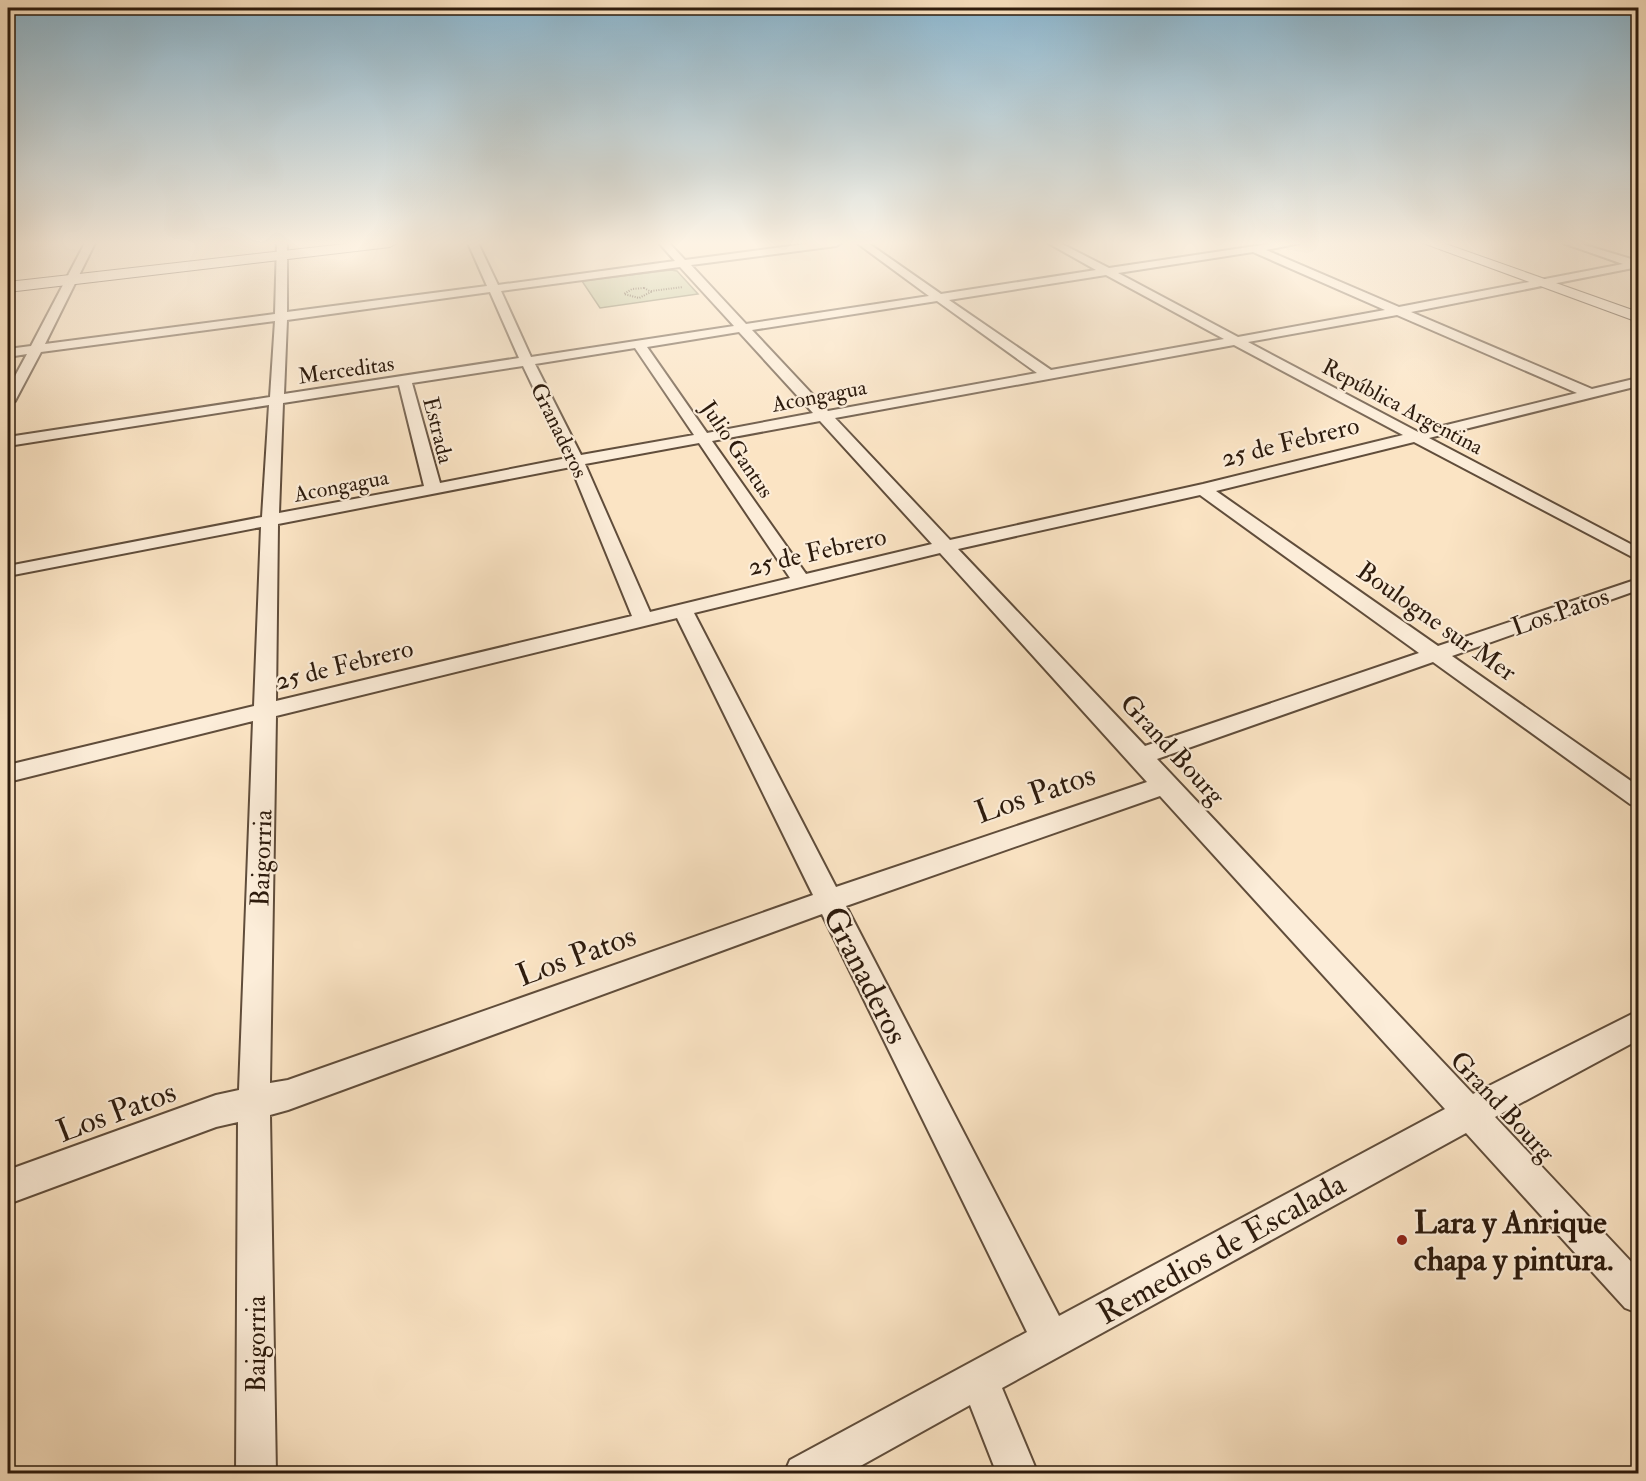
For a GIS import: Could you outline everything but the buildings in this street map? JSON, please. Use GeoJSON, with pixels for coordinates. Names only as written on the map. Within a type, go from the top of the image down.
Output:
{"type":"FeatureCollection","features":[{"type":"Feature","properties":{"kind":"street"},"geometry":{"type":"LineString","coordinates":[[8,401],[56,312]]}},
{"type":"Feature","properties":{"kind":"street","name":"Baigorria"},"geometry":{"type":"LineString","coordinates":[[256,1473],[255,1102],[270,520],[281,312]]}},
{"type":"Feature","properties":{"kind":"street"},"geometry":{"type":"LineString","coordinates":[[8,354],[324,312]]}},
{"type":"Feature","properties":{"kind":"street","name":"Granaderos"},"geometry":{"type":"LineString","coordinates":[[505,312],[576,461],[643,619]]}},
{"type":"Feature","properties":{"kind":"street","name":"Grand Bourg"},"geometry":{"type":"LineString","coordinates":[[729,312],[1638,1295]]}},
{"type":"Feature","properties":{"kind":"street","name":"Merceditas"},"geometry":{"type":"LineString","coordinates":[[8,441],[840,312]]}},
{"type":"Feature","properties":{"kind":"street"},"geometry":{"type":"LineString","coordinates":[[960,312],[1047,374]]}},
{"type":"Feature","properties":{"kind":"street","name":"República Argentina"},"geometry":{"type":"LineString","coordinates":[[1185,312],[1412,436],[1635,550]]}},
{"type":"Feature","properties":{"kind":"street","name":"Acongagua"},"geometry":{"type":"LineString","coordinates":[[8,570],[576,461],[1389,312]]}},
{"type":"Feature","properties":{"kind":"street"},"geometry":{"type":"LineString","coordinates":[[1398,312],[1589,393]]}},
{"type":"Feature","properties":{"kind":"street","name":"Julio Gantus"},"geometry":{"type":"LineString","coordinates":[[638,343],[801,581]]}},
{"type":"Feature","properties":{"kind":"street","name":"Estrada"},"geometry":{"type":"LineString","coordinates":[[405,381],[433,488]]}},
{"type":"Feature","properties":{"kind":"street","name":"25 de Febrero"},"geometry":{"type":"LineString","coordinates":[[8,773],[947,546],[1203,489],[1638,382]]}},
{"type":"Feature","properties":{"kind":"street"},"geometry":{"type":"LineString","coordinates":[[1619,386],[1638,394]]}},
{"type":"Feature","properties":{"kind":"street","name":"Boulogne sur Mer"},"geometry":{"type":"LineString","coordinates":[[1203,489],[1638,798]]}},
{"type":"Feature","properties":{"kind":"street","name":"Los Patos"},"geometry":{"type":"LineString","coordinates":[[1141,756],[1638,584]]}},
{"type":"Feature","properties":{"kind":"street","name":"Granaderos"},"geometry":{"type":"LineString","coordinates":[[682,609],[1052,1340]]}},
{"type":"Feature","properties":{"kind":"street","name":"Los Patos"},"geometry":{"type":"LineString","coordinates":[[8,1187],[216,1111],[288,1095],[828,901],[1167,784]]}},
{"type":"Feature","properties":{"kind":"street","name":"Remedios de Escalada"},"geometry":{"type":"LineString","coordinates":[[804,1473],[1470,1113],[1638,1025]]}},
{"type":"Feature","properties":{"kind":"street"},"geometry":{"type":"LineString","coordinates":[[979,1379],[1018,1473]]}},
{"type":"Feature","properties":{"kind":"place","name":"Lara y Anrique chapa y pintura."},"geometry":{"type":"Point","coordinates":[1402,1240]}}]}
